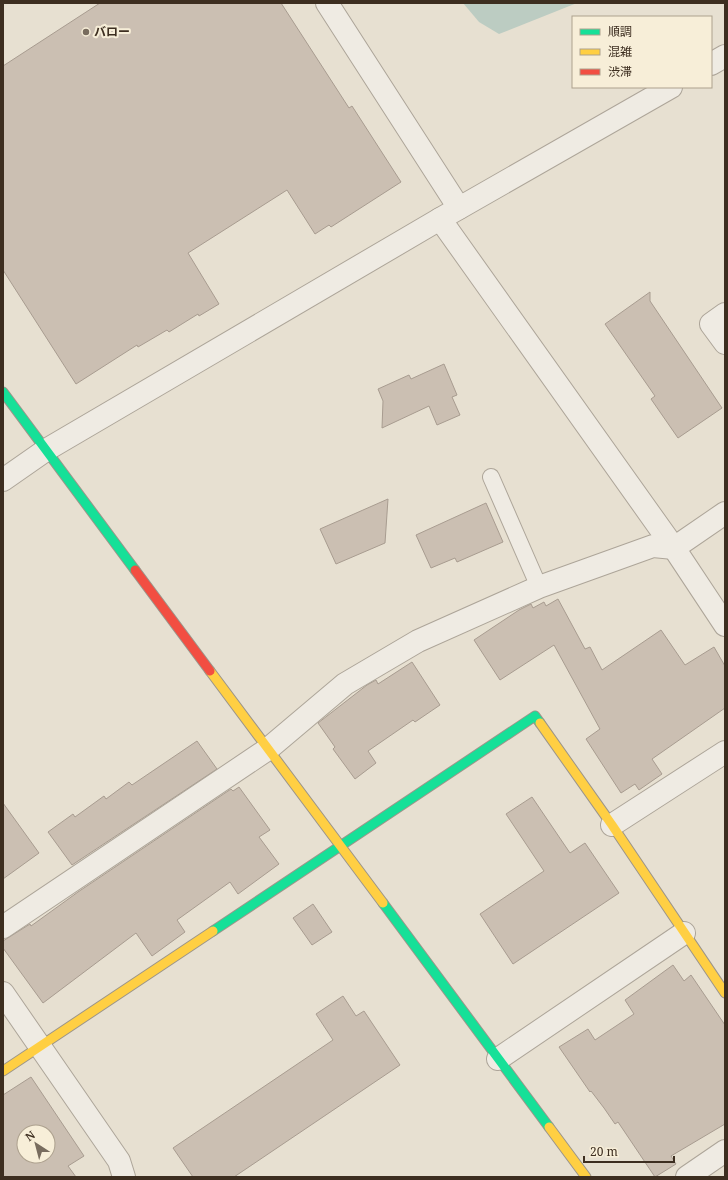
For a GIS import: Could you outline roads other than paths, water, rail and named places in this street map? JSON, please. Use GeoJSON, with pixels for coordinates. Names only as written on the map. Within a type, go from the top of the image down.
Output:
{"type":"FeatureCollection","features":[{"type":"Feature","properties":{"kind":"street"},"geometry":{"type":"LineString","coordinates":[[327,3],[459,208]]}},
{"type":"Feature","properties":{"kind":"street"},"geometry":{"type":"LineString","coordinates":[[712,63],[725,56]]}},
{"type":"Feature","properties":{"kind":"street"},"geometry":{"type":"LineString","coordinates":[[3,480],[46,450],[440,219],[670,88]]}},
{"type":"Feature","properties":{"kind":"street"},"geometry":{"type":"LineString","coordinates":[[440,219],[674,548],[725,625]]}},
{"type":"Feature","properties":{"kind":"street"},"geometry":{"type":"LineString","coordinates":[[725,314],[711,324],[725,343]]}},
{"type":"Feature","properties":{"kind":"street"},"geometry":{"type":"LineString","coordinates":[[3,392],[586,1177]]}},
{"type":"Feature","properties":{"kind":"street"},"geometry":{"type":"LineString","coordinates":[[3,927],[268,749],[345,684],[411,645],[539,587],[653,546],[674,548],[725,512]]}},
{"type":"Feature","properties":{"kind":"street"},"geometry":{"type":"LineString","coordinates":[[3,1071],[536,716],[612,825],[725,993]]}},
{"type":"Feature","properties":{"kind":"street"},"geometry":{"type":"LineString","coordinates":[[612,825],[725,752]]}},
{"type":"Feature","properties":{"kind":"street"},"geometry":{"type":"LineString","coordinates":[[498,1059],[684,933]]}},
{"type":"Feature","properties":{"kind":"street"},"geometry":{"type":"LineString","coordinates":[[3,993],[119,1161],[124,1177]]}},
{"type":"Feature","properties":{"kind":"street"},"geometry":{"type":"LineString","coordinates":[[688,1177],[725,1151]]}},
{"type":"Feature","properties":{"kind":"lane"},"geometry":{"type":"LineString","coordinates":[[491,477],[539,587]]}},
{"type":"Feature","properties":{"kind":"place","name":"バロー"},"geometry":{"type":"Point","coordinates":[86,32]}}]}
